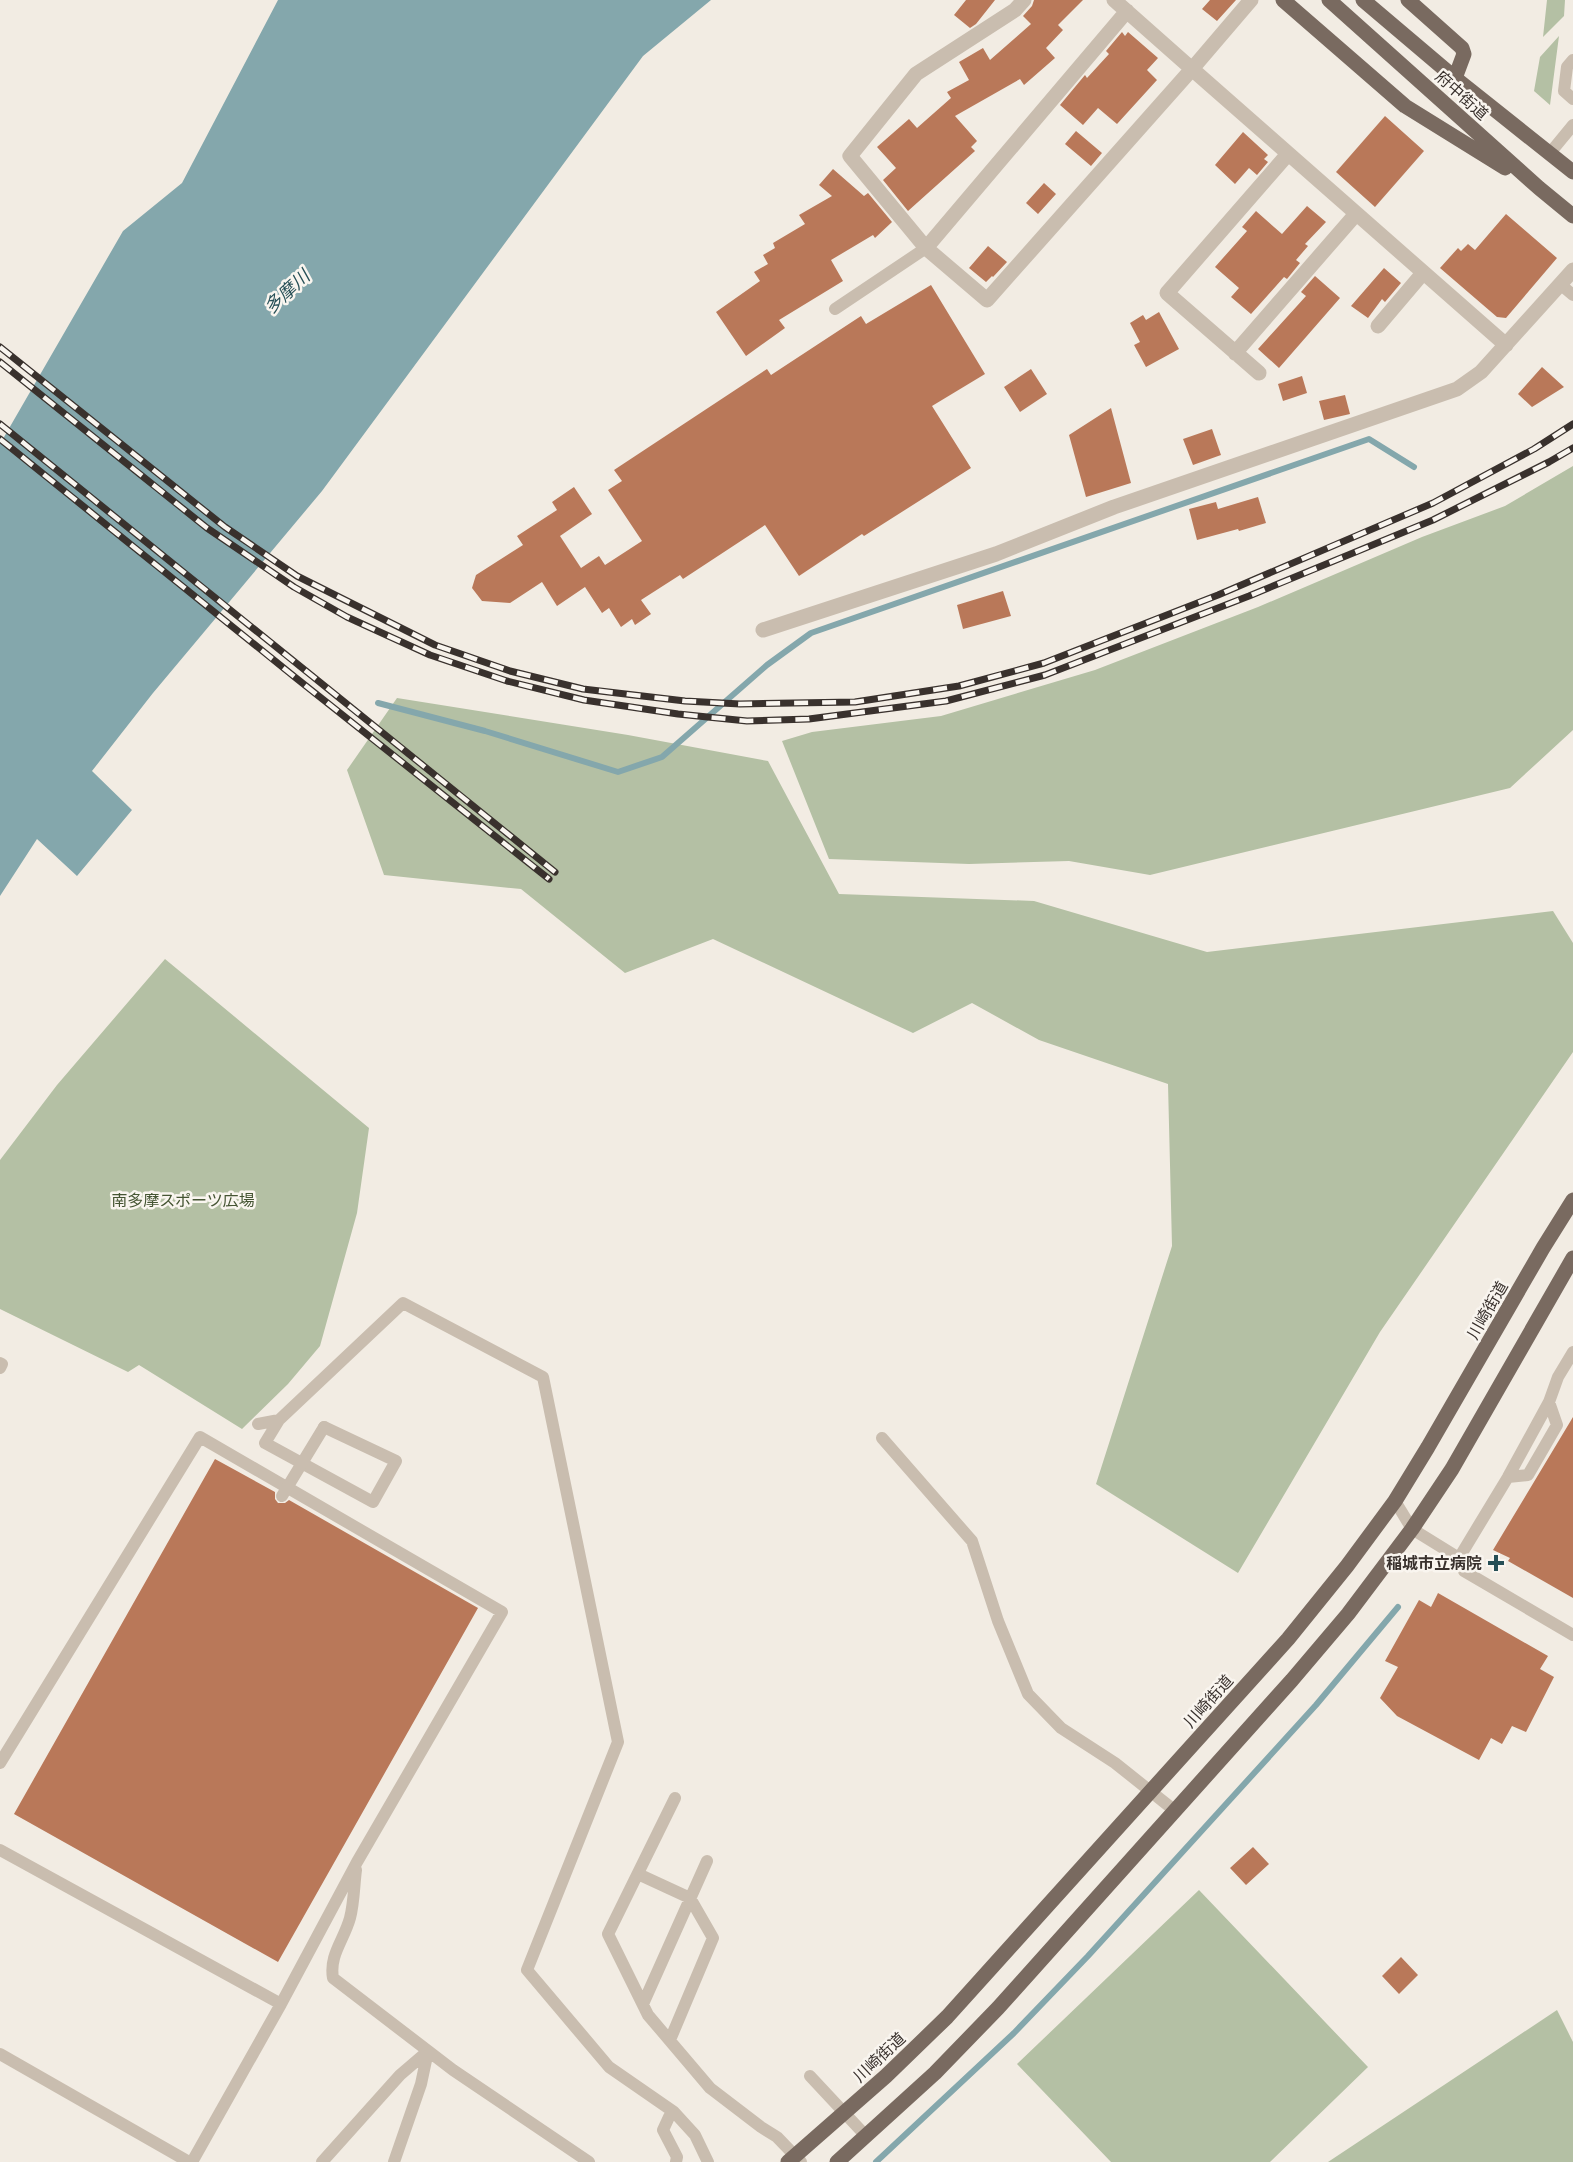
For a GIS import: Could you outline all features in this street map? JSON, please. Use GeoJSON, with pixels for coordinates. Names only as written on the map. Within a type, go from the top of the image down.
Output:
{"type":"FeatureCollection","features":[{"type":"Feature","properties":{"kind":"main road"},"geometry":{"type":"LineString","coordinates":[[1283,0],[1405,106],[1539,188]]}},
{"type":"Feature","properties":{"kind":"main road","name":"府中街道"},"geometry":{"type":"LineString","coordinates":[[1329,0],[1573,216]]}},
{"type":"Feature","properties":{"kind":"main road","name":"府中街道"},"geometry":{"type":"LineString","coordinates":[[1363,0],[1455,78],[1573,172]]}},
{"type":"Feature","properties":{"kind":"main road"},"geometry":{"type":"LineString","coordinates":[[1408,0],[1462,48],[1464,54],[1455,78]]}},
{"type":"Feature","properties":{"kind":"main road","name":"川崎街道"},"geometry":{"type":"LineString","coordinates":[[795,2160],[946,2017],[1288,1639],[1347,1566],[1395,1501],[1573,1200]]}},
{"type":"Feature","properties":{"kind":"main road"},"geometry":{"type":"LineString","coordinates":[[837,2162],[935,2073],[998,2008],[1326,1641],[1412,1529],[1452,1469],[1573,1258]]}},
{"type":"Feature","properties":{"kind":"street"},"geometry":{"type":"LineString","coordinates":[[1024,0],[1015,10],[916,74],[850,156],[926,248],[987,300],[1251,0]]}},
{"type":"Feature","properties":{"kind":"street"},"geometry":{"type":"LineString","coordinates":[[1114,0],[1506,345]]}},
{"type":"Feature","properties":{"kind":"street"},"geometry":{"type":"LineString","coordinates":[[926,248],[1127,12]]}},
{"type":"Feature","properties":{"kind":"street"},"geometry":{"type":"LineString","coordinates":[[1259,373],[1167,292],[1288,154]]}},
{"type":"Feature","properties":{"kind":"street"},"geometry":{"type":"LineString","coordinates":[[1235,353],[1356,214]]}},
{"type":"Feature","properties":{"kind":"street"},"geometry":{"type":"LineString","coordinates":[[763,630],[996,554],[1114,507],[1457,389],[1481,372],[1573,270]]}},
{"type":"Feature","properties":{"kind":"street"},"geometry":{"type":"LineString","coordinates":[[1378,326],[1423,273]]}},
{"type":"Feature","properties":{"kind":"lane"},"geometry":{"type":"LineString","coordinates":[[1573,60],[1567,67],[1564,91],[1573,99]]}},
{"type":"Feature","properties":{"kind":"lane"},"geometry":{"type":"LineString","coordinates":[[1550,153],[1573,125]]}},
{"type":"Feature","properties":{"kind":"lane"},"geometry":{"type":"LineString","coordinates":[[835,309],[926,248]]}},
{"type":"Feature","properties":{"kind":"lane"},"geometry":{"type":"LineString","coordinates":[[1560,284],[1573,295]]}},
{"type":"Feature","properties":{"kind":"lane"},"geometry":{"type":"LineString","coordinates":[[282,1496],[324,1427],[396,1461],[373,1502],[265,1443],[279,1420],[403,1303],[543,1377],[618,1742],[527,1971],[609,2067],[674,2112],[695,2135],[708,2162]]}},
{"type":"Feature","properties":{"kind":"lane"},"geometry":{"type":"LineString","coordinates":[[1459,1558],[1508,1477],[1573,1352]]}},
{"type":"Feature","properties":{"kind":"lane"},"geometry":{"type":"LineString","coordinates":[[0,1363],[2,1364],[0,1368]]}},
{"type":"Feature","properties":{"kind":"lane"},"geometry":{"type":"LineString","coordinates":[[1508,1477],[1528,1475],[1557,1425],[1549,1402]]}},
{"type":"Feature","properties":{"kind":"lane"},"geometry":{"type":"LineString","coordinates":[[258,1424],[279,1420]]}},
{"type":"Feature","properties":{"kind":"lane"},"geometry":{"type":"LineString","coordinates":[[0,1763],[200,1437],[502,1612],[357,1862],[281,2004],[191,2162],[0,2054]]}},
{"type":"Feature","properties":{"kind":"lane"},"geometry":{"type":"LineString","coordinates":[[882,1438],[972,1541],[998,1621],[1028,1694],[1061,1728],[1115,1763],[1174,1810]]}},
{"type":"Feature","properties":{"kind":"lane"},"geometry":{"type":"LineString","coordinates":[[1395,1501],[1412,1529],[1459,1558],[1464,1572],[1573,1635]]}},
{"type":"Feature","properties":{"kind":"lane"},"geometry":{"type":"LineString","coordinates":[[675,1798],[608,1934],[648,2015],[710,2088],[777,2137],[795,2160]]}},
{"type":"Feature","properties":{"kind":"lane"},"geometry":{"type":"LineString","coordinates":[[0,1850],[281,2004]]}},
{"type":"Feature","properties":{"kind":"lane"},"geometry":{"type":"LineString","coordinates":[[643,2004],[707,1861]]}},
{"type":"Feature","properties":{"kind":"lane"},"geometry":{"type":"LineString","coordinates":[[357,1862],[350,1918],[332,1959],[333,1978],[428,2051],[589,2162]]}},
{"type":"Feature","properties":{"kind":"lane"},"geometry":{"type":"LineString","coordinates":[[638,1874],[690,1898],[713,1938],[670,2040]]}},
{"type":"Feature","properties":{"kind":"lane"},"geometry":{"type":"LineString","coordinates":[[322,2162],[400,2075],[428,2051]]}},
{"type":"Feature","properties":{"kind":"lane"},"geometry":{"type":"LineString","coordinates":[[394,2162],[422,2084],[428,2051]]}},
{"type":"Feature","properties":{"kind":"lane"},"geometry":{"type":"LineString","coordinates":[[810,2076],[866,2136]]}},
{"type":"Feature","properties":{"kind":"lane"},"geometry":{"type":"LineString","coordinates":[[674,2112],[669,2116],[663,2130],[677,2157],[676,2162]]}},
{"type":"Feature","properties":{"kind":"green space"},"geometry":{"type":"Polygon","coordinates":[[[1547,0],[1565,0],[1564,16],[1543,37],[1547,0]]]}},
{"type":"Feature","properties":{"kind":"green space"},"geometry":{"type":"Polygon","coordinates":[[[1559,36],[1550,105],[1534,91],[1540,57],[1559,36]]]}},
{"type":"Feature","properties":{"kind":"green space"},"geometry":{"type":"Polygon","coordinates":[[[1573,466],[1573,730],[1510,788],[1150,875],[1069,861],[969,864],[829,859],[782,741],[812,732],[941,716],[1095,670],[1258,607],[1422,537],[1505,506],[1573,466]]]}},
{"type":"Feature","properties":{"kind":"green space"},"geometry":{"type":"Polygon","coordinates":[[[397,698],[628,735],[768,761],[839,894],[1034,901],[1207,952],[1553,911],[1573,943],[1573,1052],[1380,1332],[1238,1573],[1096,1484],[1172,1246],[1168,1084],[1039,1040],[972,1003],[913,1033],[713,939],[625,973],[521,889],[384,875],[347,770],[397,698]]]}},
{"type":"Feature","properties":{"kind":"green space","name":"南多摩スポーツ広場"},"geometry":{"type":"Polygon","coordinates":[[[165,959],[369,1128],[357,1213],[320,1346],[288,1384],[242,1429],[139,1365],[128,1372],[0,1309],[0,1160],[57,1085],[165,959]]]}},
{"type":"Feature","properties":{"kind":"green space"},"geometry":{"type":"Polygon","coordinates":[[[1199,1890],[1368,2067],[1270,2162],[1111,2162],[1017,2064],[1199,1890]]]}},
{"type":"Feature","properties":{"kind":"green space"},"geometry":{"type":"Polygon","coordinates":[[[1557,2010],[1573,2042],[1573,2162],[1328,2162],[1557,2010]]]}},
{"type":"Feature","properties":{"kind":"water","name":"多摩川"},"geometry":{"type":"Polygon","coordinates":[[[278,0],[711,0],[643,56],[322,491],[153,693],[92,771],[132,810],[77,876],[37,839],[0,896],[0,444],[123,231],[182,183],[278,0]]]}},
{"type":"Feature","properties":{"kind":"building"},"geometry":{"type":"Polygon","coordinates":[[[966,0],[995,0],[976,24],[970,28],[954,15],[966,0]]]}},
{"type":"Feature","properties":{"kind":"building"},"geometry":{"type":"Polygon","coordinates":[[[1034,0],[1083,0],[1058,25],[1063,30],[1046,48],[1055,58],[1024,85],[1020,79],[955,116],[977,141],[971,147],[975,151],[908,211],[883,180],[896,168],[877,147],[909,119],[917,128],[951,98],[947,92],[969,80],[959,62],[983,48],[990,60],[1031,24],[1023,16],[1034,0]]]}},
{"type":"Feature","properties":{"kind":"building"},"geometry":{"type":"Polygon","coordinates":[[[1210,0],[1236,0],[1217,21],[1202,9],[1210,0]]]}},
{"type":"Feature","properties":{"kind":"building"},"geometry":{"type":"Polygon","coordinates":[[[1122,32],[1125,36],[1128,32],[1158,58],[1147,70],[1157,80],[1117,124],[1098,108],[1083,125],[1060,105],[1085,75],[1087,78],[1109,54],[1106,51],[1122,32]]]}},
{"type":"Feature","properties":{"kind":"building"},"geometry":{"type":"Polygon","coordinates":[[[1385,116],[1424,151],[1375,207],[1336,172],[1385,116]]]}},
{"type":"Feature","properties":{"kind":"building"},"geometry":{"type":"Polygon","coordinates":[[[1076,131],[1102,153],[1091,166],[1065,144],[1076,131]]]}},
{"type":"Feature","properties":{"kind":"building"},"geometry":{"type":"Polygon","coordinates":[[[1243,132],[1268,155],[1264,159],[1268,162],[1257,175],[1249,168],[1235,184],[1215,165],[1243,132]]]}},
{"type":"Feature","properties":{"kind":"building"},"geometry":{"type":"Polygon","coordinates":[[[833,169],[864,196],[868,193],[892,222],[875,238],[873,235],[831,260],[843,281],[779,320],[785,328],[746,356],[716,312],[760,281],[754,272],[768,264],[763,255],[775,248],[773,243],[805,224],[799,215],[832,196],[819,185],[833,169]]]}},
{"type":"Feature","properties":{"kind":"building"},"geometry":{"type":"Polygon","coordinates":[[[1044,183],[1056,194],[1038,214],[1026,203],[1044,183]]]}},
{"type":"Feature","properties":{"kind":"building"},"geometry":{"type":"Polygon","coordinates":[[[1307,206],[1326,222],[1305,244],[1308,246],[1296,260],[1300,263],[1287,279],[1284,277],[1251,314],[1231,297],[1239,288],[1215,267],[1247,231],[1242,227],[1256,211],[1282,234],[1307,206]]]}},
{"type":"Feature","properties":{"kind":"building"},"geometry":{"type":"Polygon","coordinates":[[[1506,214],[1557,258],[1506,318],[1497,317],[1440,268],[1458,248],[1461,251],[1468,244],[1475,250],[1506,214]]]}},
{"type":"Feature","properties":{"kind":"building"},"geometry":{"type":"Polygon","coordinates":[[[988,246],[1007,262],[986,282],[969,268],[988,246]]]}},
{"type":"Feature","properties":{"kind":"building"},"geometry":{"type":"Polygon","coordinates":[[[1384,268],[1401,283],[1385,302],[1382,299],[1368,318],[1351,306],[1384,268]]]}},
{"type":"Feature","properties":{"kind":"building"},"geometry":{"type":"Polygon","coordinates":[[[1315,276],[1340,298],[1279,368],[1258,349],[1306,296],[1301,292],[1315,276]]]}},
{"type":"Feature","properties":{"kind":"building"},"geometry":{"type":"Polygon","coordinates":[[[931,285],[985,374],[932,406],[971,468],[864,536],[862,534],[799,576],[765,525],[683,579],[680,575],[641,600],[651,614],[635,625],[632,619],[621,627],[609,608],[602,613],[585,587],[557,606],[542,582],[510,603],[482,601],[472,588],[476,575],[523,545],[517,536],[557,510],[552,502],[574,487],[592,514],[560,536],[581,568],[599,556],[605,565],[642,541],[608,490],[622,481],[614,470],[767,369],[771,375],[861,316],[866,324],[931,285]]]}},
{"type":"Feature","properties":{"kind":"building"},"geometry":{"type":"Polygon","coordinates":[[[1159,312],[1179,349],[1146,367],[1134,345],[1140,342],[1130,323],[1143,315],[1146,320],[1159,312]]]}},
{"type":"Feature","properties":{"kind":"building"},"geometry":{"type":"Polygon","coordinates":[[[1542,367],[1564,387],[1532,407],[1518,394],[1542,367]]]}},
{"type":"Feature","properties":{"kind":"building"},"geometry":{"type":"Polygon","coordinates":[[[1031,369],[1047,394],[1020,412],[1004,387],[1031,369]]]}},
{"type":"Feature","properties":{"kind":"building"},"geometry":{"type":"Polygon","coordinates":[[[1302,376],[1307,393],[1283,401],[1278,384],[1302,376]]]}},
{"type":"Feature","properties":{"kind":"building"},"geometry":{"type":"Polygon","coordinates":[[[1345,395],[1350,414],[1324,420],[1319,401],[1345,395]]]}},
{"type":"Feature","properties":{"kind":"building"},"geometry":{"type":"Polygon","coordinates":[[[1111,408],[1131,483],[1086,497],[1069,435],[1111,408]]]}},
{"type":"Feature","properties":{"kind":"building"},"geometry":{"type":"Polygon","coordinates":[[[1212,429],[1221,455],[1193,465],[1183,439],[1212,429]]]}},
{"type":"Feature","properties":{"kind":"building"},"geometry":{"type":"Polygon","coordinates":[[[1258,497],[1266,523],[1197,540],[1189,509],[1216,502],[1218,509],[1258,497]]]}},
{"type":"Feature","properties":{"kind":"building"},"geometry":{"type":"Polygon","coordinates":[[[1003,591],[1011,616],[963,629],[957,605],[1003,591]]]}},
{"type":"Feature","properties":{"kind":"building"},"geometry":{"type":"Polygon","coordinates":[[[1573,1417],[1573,1598],[1508,1561],[1510,1558],[1493,1550],[1573,1417]]]}},
{"type":"Feature","properties":{"kind":"building"},"geometry":{"type":"Polygon","coordinates":[[[215,1459],[275,1492],[275,1499],[278,1503],[285,1503],[289,1500],[478,1608],[278,1962],[14,1814],[215,1459]]]}},
{"type":"Feature","properties":{"kind":"building"},"geometry":{"type":"Polygon","coordinates":[[[1438,1593],[1548,1656],[1540,1669],[1554,1677],[1526,1732],[1512,1726],[1502,1744],[1491,1738],[1479,1760],[1397,1716],[1380,1698],[1398,1667],[1385,1661],[1419,1600],[1431,1607],[1438,1593]]]}},
{"type":"Feature","properties":{"kind":"building"},"geometry":{"type":"Polygon","coordinates":[[[1253,1847],[1269,1864],[1246,1885],[1230,1868],[1253,1847]]]}},
{"type":"Feature","properties":{"kind":"building"},"geometry":{"type":"Polygon","coordinates":[[[1401,1957],[1418,1975],[1399,1994],[1382,1976],[1401,1957]]]}},
{"type":"Feature","properties":{"kind":"waterway"},"geometry":{"type":"LineString","coordinates":[[378,703],[485,731],[618,772],[662,757],[767,665],[811,633],[1369,439],[1414,467]]}},
{"type":"Feature","properties":{"kind":"waterway"},"geometry":{"type":"LineString","coordinates":[[876,2162],[1014,2033],[1088,1956],[1316,1705],[1398,1607]]}},
{"type":"Feature","properties":{"kind":"railway"},"geometry":{"type":"LineString","coordinates":[[0,347],[225,527],[297,576],[435,645],[510,671],[583,689],[685,701],[740,704],[855,702],[959,686],[1044,663],[1218,595],[1433,503],[1534,449],[1573,424]]}},
{"type":"Feature","properties":{"kind":"railway"},"geometry":{"type":"LineString","coordinates":[[0,362],[207,528],[294,587],[347,617],[430,655],[507,681],[584,700],[678,714],[747,721],[809,719],[946,701],[1045,675],[1249,596],[1433,520],[1573,448]]}},
{"type":"Feature","properties":{"kind":"railway"},"geometry":{"type":"LineString","coordinates":[[0,424],[555,872]]}},
{"type":"Feature","properties":{"kind":"railway"},"geometry":{"type":"LineString","coordinates":[[0,439],[549,879]]}},
{"type":"Feature","properties":{"kind":"place","name":"稲城市立病院"},"geometry":{"type":"Point","coordinates":[1496,1563]}}]}
